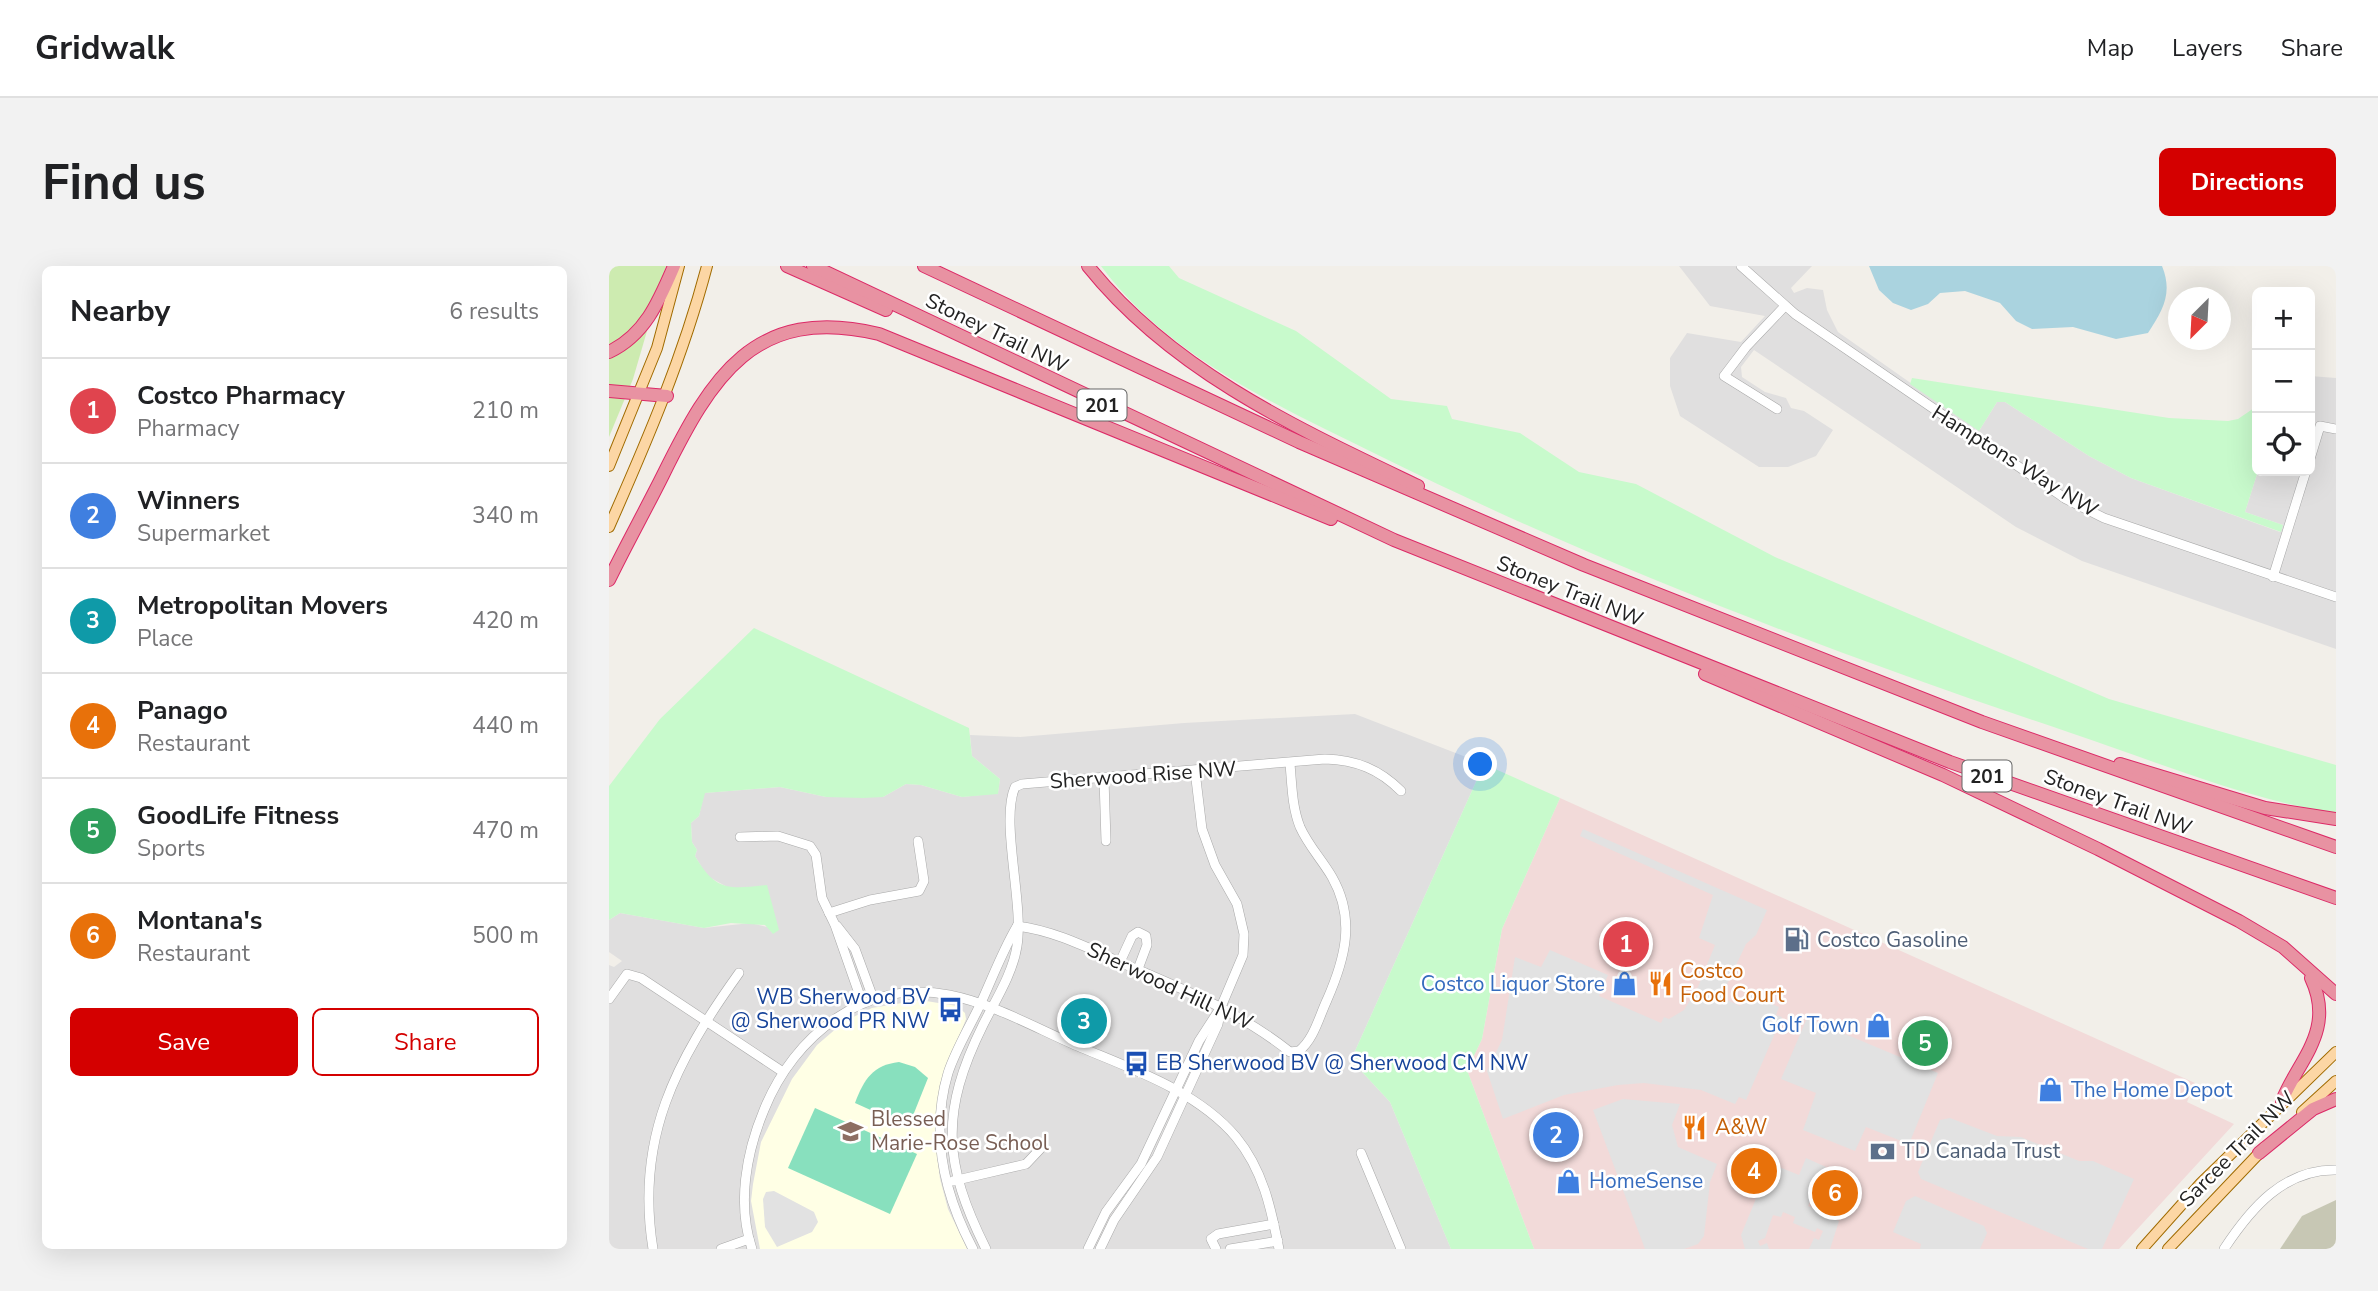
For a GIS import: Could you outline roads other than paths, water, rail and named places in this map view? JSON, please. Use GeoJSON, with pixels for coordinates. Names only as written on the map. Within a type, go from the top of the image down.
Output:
{"type":"FeatureCollection","features":[{"type":"Feature","properties":{"kind":"highway"},"geometry":{"type":"LineString","coordinates":[[609,352],[641,329],[657,305],[674,266]]}},
{"type":"Feature","properties":{"kind":"highway"},"geometry":{"type":"LineString","coordinates":[[787,266],[865,301],[969,342]]}},
{"type":"Feature","properties":{"kind":"highway","name":"Stoney Trail NW"},"geometry":{"type":"LineString","coordinates":[[813,266],[969,342],[1394,540],[1642,642],[1950,762],[2336,898]]}},
{"type":"Feature","properties":{"kind":"highway","name":"Stoney Trail NW"},"geometry":{"type":"LineString","coordinates":[[924,266],[1122,361],[1459,512],[1845,670],[2174,792],[2336,847]]}},
{"type":"Feature","properties":{"kind":"highway"},"geometry":{"type":"LineString","coordinates":[[1089,266],[1150,329],[1217,381],[1294,425],[1447,500],[1459,512]]}},
{"type":"Feature","properties":{"kind":"highway"},"geometry":{"type":"LineString","coordinates":[[609,580],[694,414],[722,374],[750,351],[783,335],[838,327],[879,334],[911,345],[1245,485],[1356,529],[1394,540]]}},
{"type":"Feature","properties":{"kind":"highway"},"geometry":{"type":"LineString","coordinates":[[609,391],[667,396]]}},
{"type":"Feature","properties":{"kind":"highway"},"geometry":{"type":"LineString","coordinates":[[1642,642],[1722,684],[1943,775],[2243,923],[2283,947],[2336,994]]}},
{"type":"Feature","properties":{"kind":"highway"},"geometry":{"type":"LineString","coordinates":[[1845,670],[1863,671],[2119,764],[2233,800],[2287,813],[2336,818]]}},
{"type":"Feature","properties":{"kind":"highway"},"geometry":{"type":"LineString","coordinates":[[2243,923],[2307,973],[2324,1002],[2326,1023],[2320,1045],[2287,1089],[2282,1101]]}},
{"type":"Feature","properties":{"kind":"highway"},"geometry":{"type":"LineString","coordinates":[[2259,1153],[2313,1109],[2336,1099]]}},
{"type":"Feature","properties":{"kind":"main road"},"geometry":{"type":"LineString","coordinates":[[609,466],[657,348],[679,266]]}},
{"type":"Feature","properties":{"kind":"main road"},"geometry":{"type":"LineString","coordinates":[[609,527],[667,396],[690,329],[707,266]]}},
{"type":"Feature","properties":{"kind":"main road","name":"Sarcee Trail NW"},"geometry":{"type":"LineString","coordinates":[[2142,1249],[2282,1101],[2336,1052]]}},
{"type":"Feature","properties":{"kind":"main road","name":"Sarcee Trail NW"},"geometry":{"type":"LineString","coordinates":[[2168,1249],[2259,1153],[2336,1081]]}},
{"type":"Feature","properties":{"kind":"street","name":"Hamptons Way NW"},"geometry":{"type":"LineString","coordinates":[[1741,266],[1785,306],[2066,499],[2105,518],[2273,578],[2336,597]]}},
{"type":"Feature","properties":{"kind":"street","name":"Hamptons Way NW"},"geometry":{"type":"LineString","coordinates":[[1751,266],[1762,285]]}},
{"type":"Feature","properties":{"kind":"street"},"geometry":{"type":"LineString","coordinates":[[1777,409],[1724,376],[1746,346],[1785,306]]}},
{"type":"Feature","properties":{"kind":"street"},"geometry":{"type":"LineString","coordinates":[[2315,442],[2320,426],[2336,429]]}},
{"type":"Feature","properties":{"kind":"street"},"geometry":{"type":"LineString","coordinates":[[2273,578],[2304,476]]}},
{"type":"Feature","properties":{"kind":"street","name":"Sherwood Rise NW"},"geometry":{"type":"LineString","coordinates":[[986,1249],[964,1201],[958,1180],[952,1149],[954,1100],[969,1054],[991,1010],[1017,946],[1010,803],[1015,787],[1023,783],[1104,779],[1325,759],[1349,761],[1381,774],[1401,791]]}},
{"type":"Feature","properties":{"kind":"street","name":"Sherwood Hill NW"},"geometry":{"type":"LineString","coordinates":[[1017,926],[1047,931],[1120,962],[1221,1007],[1264,1031],[1290,1052],[1299,1051],[1310,1038],[1338,976],[1346,941],[1346,914],[1333,879],[1300,827],[1295,812],[1290,764]]}},
{"type":"Feature","properties":{"kind":"street"},"geometry":{"type":"LineString","coordinates":[[1100,1249],[1114,1220],[1152,1168],[1218,1024],[1221,1007],[1240,965],[1244,934],[1237,904],[1215,865],[1202,829],[1195,771]]}},
{"type":"Feature","properties":{"kind":"street"},"geometry":{"type":"LineString","coordinates":[[1104,779],[1106,841]]}},
{"type":"Feature","properties":{"kind":"street"},"geometry":{"type":"LineString","coordinates":[[740,837],[778,836],[810,846],[816,855],[818,882],[862,1002]]}},
{"type":"Feature","properties":{"kind":"street"},"geometry":{"type":"LineString","coordinates":[[829,913],[870,900],[919,891],[923,881],[918,841]]}},
{"type":"Feature","properties":{"kind":"street"},"geometry":{"type":"LineString","coordinates":[[1346,914],[1357,912]]}},
{"type":"Feature","properties":{"kind":"street"},"geometry":{"type":"LineString","coordinates":[[835,925],[855,949],[873,998]]}},
{"type":"Feature","properties":{"kind":"street","name":"Sherwood Rise NW"},"geometry":{"type":"LineString","coordinates":[[973,1249],[952,1205],[946,1183],[940,1139],[948,1075],[1017,926]]}},
{"type":"Feature","properties":{"kind":"street"},"geometry":{"type":"LineString","coordinates":[[1120,962],[1132,936],[1138,932],[1146,936],[1147,945],[1138,970]]}},
{"type":"Feature","properties":{"kind":"street"},"geometry":{"type":"LineString","coordinates":[[653,1249],[649,1189],[657,1126],[676,1073],[705,1020],[739,973]]}},
{"type":"Feature","properties":{"kind":"street"},"geometry":{"type":"LineString","coordinates":[[609,999],[628,974],[641,978],[783,1072]]}},
{"type":"Feature","properties":{"kind":"street"},"geometry":{"type":"LineString","coordinates":[[720,1249],[751,1244],[745,1199],[749,1158],[761,1116],[783,1072],[817,1032],[862,1002],[873,998],[926,992],[980,1005],[1175,1091],[1219,1120],[1247,1152],[1265,1187],[1278,1245],[1230,1249]]}},
{"type":"Feature","properties":{"kind":"street"},"geometry":{"type":"LineString","coordinates":[[1087,1249],[1106,1212],[1141,1164],[1210,1019],[1221,1007]]}},
{"type":"Feature","properties":{"kind":"street"},"geometry":{"type":"LineString","coordinates":[[946,1183],[1026,1164],[1043,1146]]}},
{"type":"Feature","properties":{"kind":"street"},"geometry":{"type":"LineString","coordinates":[[1361,1153],[1401,1249]]}},
{"type":"Feature","properties":{"kind":"street"},"geometry":{"type":"LineString","coordinates":[[2224,1249],[2262,1200],[2292,1177],[2321,1170],[2336,1170]]}},
{"type":"Feature","properties":{"kind":"street"},"geometry":{"type":"LineString","coordinates":[[1216,1249],[1211,1239],[1218,1234],[1274,1224]]}},
{"type":"Feature","properties":{"kind":"water"},"geometry":{"type":"Polygon","coordinates":[[[1869,266],[2162,266],[2167,285],[2162,309],[2148,333],[2116,339],[2073,327],[2032,329],[2016,321],[2000,303],[1965,291],[1940,293],[1928,304],[1911,310],[1893,303],[1879,290],[1869,266]]]}},
{"type":"Feature","properties":{"kind":"place","name":"Costco Gasoline"},"geometry":{"type":"Point","coordinates":[1797,940]}},
{"type":"Feature","properties":{"kind":"place","name":"Costco Pharmacy"},"geometry":{"type":"Point","coordinates":[1626,944]}},
{"type":"Feature","properties":{"kind":"place","name":"Costco Food Court"},"geometry":{"type":"Point","coordinates":[1660,983]}},
{"type":"Feature","properties":{"kind":"place","name":"Costco Liquor Store"},"geometry":{"type":"Point","coordinates":[1625,984]}},
{"type":"Feature","properties":{"kind":"place","name":"WB Sherwood BV @ Sherwood PR NW"},"geometry":{"type":"Point","coordinates":[950,1009]}},
{"type":"Feature","properties":{"kind":"place","name":"Metropolitan Movers"},"geometry":{"type":"Point","coordinates":[1084,1021]}},
{"type":"Feature","properties":{"kind":"place","name":"Golf Town"},"geometry":{"type":"Point","coordinates":[1879,1025]}},
{"type":"Feature","properties":{"kind":"place","name":"GoodLife Fitness"},"geometry":{"type":"Point","coordinates":[1925,1043]}},
{"type":"Feature","properties":{"kind":"place","name":"EB Sherwood BV @ Sherwood CM NW"},"geometry":{"type":"Point","coordinates":[1136,1063]}},
{"type":"Feature","properties":{"kind":"place","name":"The Home Depot"},"geometry":{"type":"Point","coordinates":[2051,1090]}},
{"type":"Feature","properties":{"kind":"place","name":"A&W"},"geometry":{"type":"Point","coordinates":[1695,1127]}},
{"type":"Feature","properties":{"kind":"place","name":"Blessed Marie-Rose School"},"geometry":{"type":"Point","coordinates":[851,1131]}},
{"type":"Feature","properties":{"kind":"place","name":"Winners"},"geometry":{"type":"Point","coordinates":[1556,1135]}},
{"type":"Feature","properties":{"kind":"place","name":"TD Canada Trust"},"geometry":{"type":"Point","coordinates":[1882,1151]}},
{"type":"Feature","properties":{"kind":"place","name":"Panago"},"geometry":{"type":"Point","coordinates":[1754,1171]}},
{"type":"Feature","properties":{"kind":"place","name":"HomeSense"},"geometry":{"type":"Point","coordinates":[1569,1181]}},
{"type":"Feature","properties":{"kind":"place","name":"Montana's"},"geometry":{"type":"Point","coordinates":[1835,1193]}}]}
